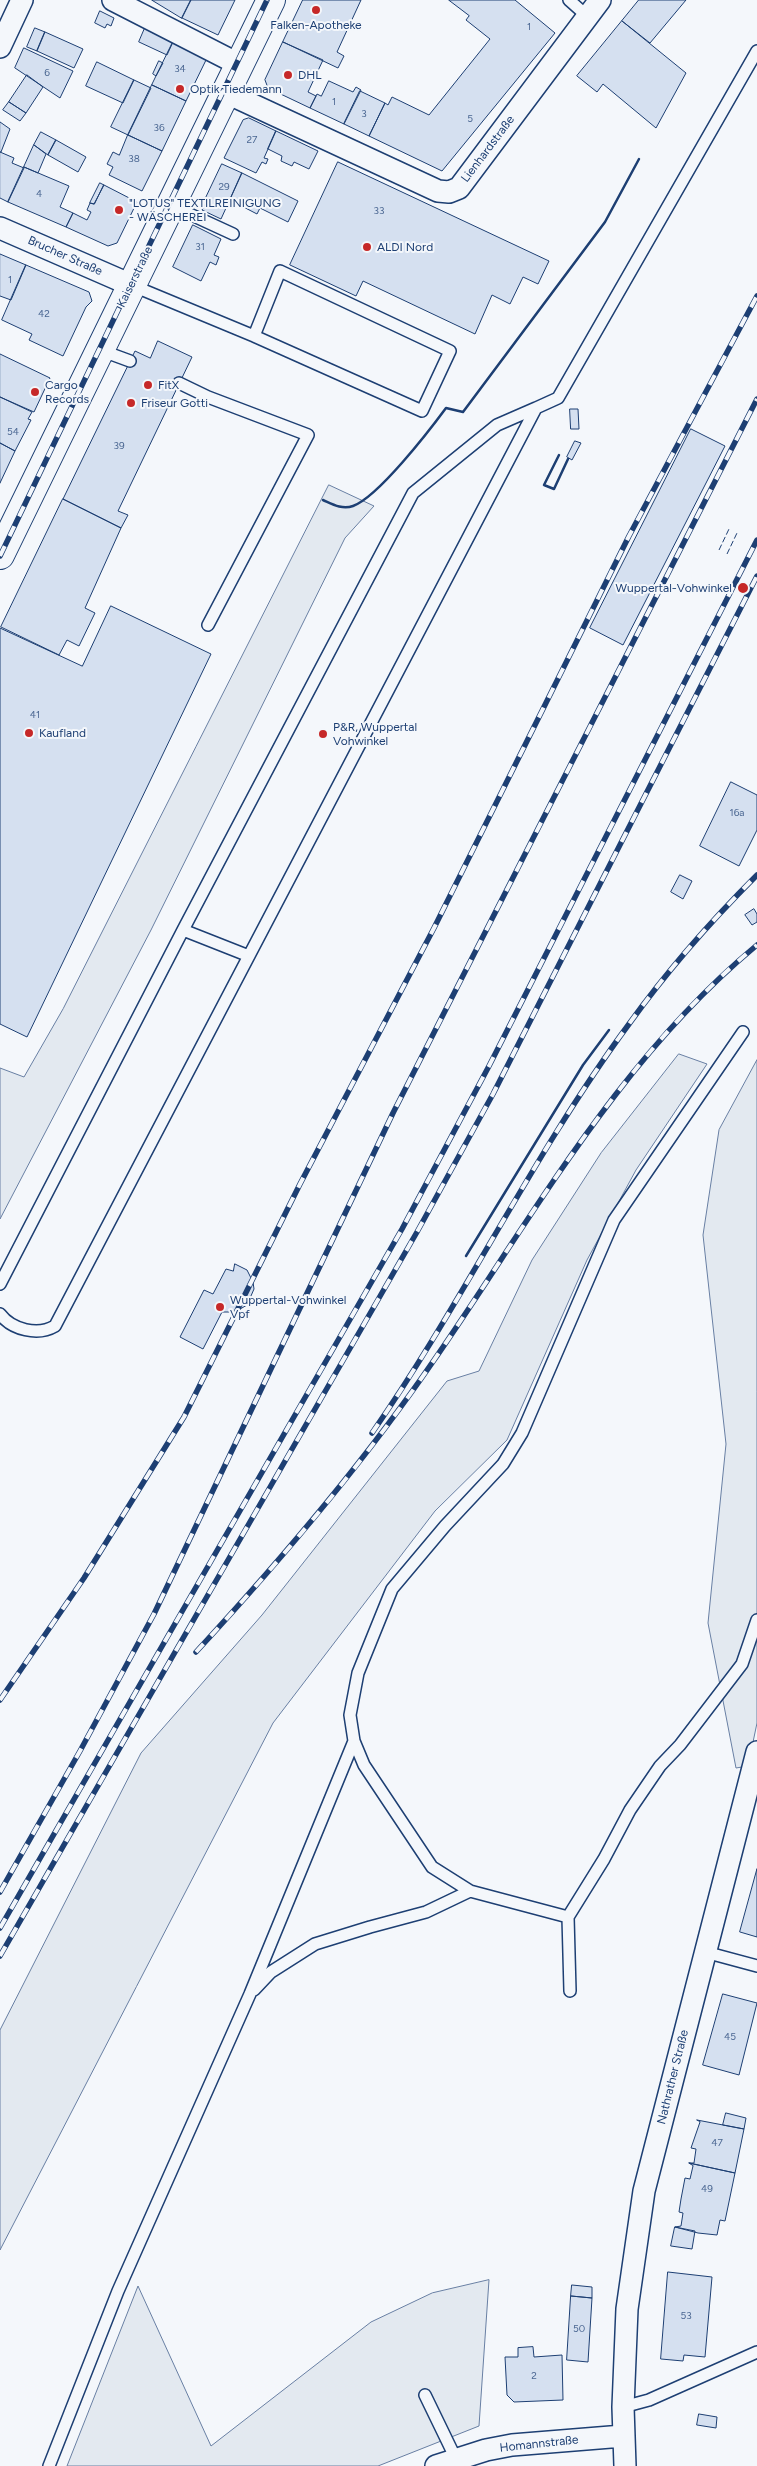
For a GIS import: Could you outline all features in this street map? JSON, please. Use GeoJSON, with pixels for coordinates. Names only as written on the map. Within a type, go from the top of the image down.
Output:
{"type":"FeatureCollection","features":[{"type":"Feature","properties":{"kind":"main road","name":"Kaiserstraße"},"geometry":{"type":"LineString","coordinates":[[0,555],[271,0]]}},
{"type":"Feature","properties":{"kind":"street"},"geometry":{"type":"LineString","coordinates":[[0,47],[22,0]]}},
{"type":"Feature","properties":{"kind":"street"},"geometry":{"type":"LineString","coordinates":[[113,0],[240,65]]}},
{"type":"Feature","properties":{"kind":"street","name":"Lienhardstraße"},"geometry":{"type":"LineString","coordinates":[[226,92],[438,191],[449,192],[459,188],[593,8]]}},
{"type":"Feature","properties":{"kind":"street","name":"Brucher Straße"},"geometry":{"type":"LineString","coordinates":[[0,228],[131,284]]}},
{"type":"Feature","properties":{"kind":"street","name":"Nathrather Straße"},"geometry":{"type":"LineString","coordinates":[[628,2465],[623,2436],[627,2309],[644,2191],[757,1752]]}},
{"type":"Feature","properties":{"kind":"street","name":"Homannstraße"},"geometry":{"type":"LineString","coordinates":[[449,2464],[512,2445],[623,2436]]}},
{"type":"Feature","properties":{"kind":"lane"},"geometry":{"type":"LineString","coordinates":[[568,0],[593,8]]}},
{"type":"Feature","properties":{"kind":"lane"},"geometry":{"type":"LineString","coordinates":[[0,1284],[183,930],[413,493],[497,425],[558,398],[757,51]]}},
{"type":"Feature","properties":{"kind":"lane"},"geometry":{"type":"LineString","coordinates":[[170,205],[233,234]]}},
{"type":"Feature","properties":{"kind":"lane"},"geometry":{"type":"LineString","coordinates":[[131,284],[254,336],[422,411],[450,351],[280,272],[254,336]]}},
{"type":"Feature","properties":{"kind":"lane"},"geometry":{"type":"LineString","coordinates":[[100,350],[130,360]]}},
{"type":"Feature","properties":{"kind":"lane"},"geometry":{"type":"LineString","coordinates":[[179,383],[308,435],[208,625]]}},
{"type":"Feature","properties":{"kind":"lane"},"geometry":{"type":"LineString","coordinates":[[0,1314],[9,1322],[38,1333],[55,1326],[536,408]]}},
{"type":"Feature","properties":{"kind":"lane"},"geometry":{"type":"LineString","coordinates":[[183,930],[249,956]]}},
{"type":"Feature","properties":{"kind":"lane"},"geometry":{"type":"LineString","coordinates":[[568,1917],[470,1891],[432,1867],[364,1765],[354,1741],[350,1715],[358,1673],[392,1589],[445,1526],[503,1464],[522,1433],[614,1220],[743,1032]]}},
{"type":"Feature","properties":{"kind":"lane"},"geometry":{"type":"LineString","coordinates":[[570,1991],[568,1917],[604,1859],[630,1810],[660,1766],[680,1745],[742,1664],[757,1620]]}},
{"type":"Feature","properties":{"kind":"lane"},"geometry":{"type":"LineString","coordinates":[[49,2466],[118,2291],[250,1994],[354,1741]]}},
{"type":"Feature","properties":{"kind":"lane"},"geometry":{"type":"LineString","coordinates":[[250,1994],[272,1972],[315,1944],[370,1926],[426,1912],[470,1891]]}},
{"type":"Feature","properties":{"kind":"lane"},"geometry":{"type":"LineString","coordinates":[[705,1952],[757,1966]]}},
{"type":"Feature","properties":{"kind":"lane"},"geometry":{"type":"LineString","coordinates":[[623,2407],[649,2400],[757,2352]]}},
{"type":"Feature","properties":{"kind":"lane"},"geometry":{"type":"LineString","coordinates":[[424,2395],[449,2464]]}},
{"type":"Feature","properties":{"kind":"shaded area"},"geometry":{"type":"Polygon","coordinates":[[[329,485],[374,506],[345,538],[151,930],[0,1219],[0,1068],[24,1077],[63,1009],[329,485]]]}},
{"type":"Feature","properties":{"kind":"shaded area"},"geometry":{"type":"Polygon","coordinates":[[[679,1054],[707,1064],[636,1170],[587,1260],[507,1440],[435,1511],[273,1723],[0,2250],[0,2030],[141,1753],[262,1615],[447,1381],[479,1371],[532,1260],[601,1153],[679,1054]]]}},
{"type":"Feature","properties":{"kind":"shaded area"},"geometry":{"type":"Polygon","coordinates":[[[757,1060],[757,1723],[748,1766],[736,1768],[708,1623],[726,1444],[703,1235],[719,1130],[757,1060]]]}},
{"type":"Feature","properties":{"kind":"shaded area"},"geometry":{"type":"Polygon","coordinates":[[[489,2280],[479,2426],[378,2466],[67,2466],[138,2286],[211,2446],[371,2322],[432,2293],[489,2280]]]}},
{"type":"Feature","properties":{"kind":"building"},"geometry":{"type":"Polygon","coordinates":[[[152,0],[191,0],[182,18],[152,0]]]}},
{"type":"Feature","properties":{"kind":"building"},"geometry":{"type":"Polygon","coordinates":[[[191,0],[235,0],[218,35],[182,18],[191,0]]]}},
{"type":"Feature","properties":{"kind":"building"},"geometry":{"type":"Polygon","coordinates":[[[303,0],[361,0],[337,52],[344,56],[338,68],[283,42],[303,0]]]}},
{"type":"Feature","properties":{"kind":"building"},"geometry":{"type":"Polygon","coordinates":[[[449,0],[515,0],[555,33],[442,171],[369,136],[385,103],[388,105],[392,97],[429,115],[490,39],[466,20],[469,16],[449,0]]]}},
{"type":"Feature","properties":{"kind":"building"},"geometry":{"type":"Polygon","coordinates":[[[639,0],[686,0],[650,43],[622,21],[639,0]]]}},
{"type":"Feature","properties":{"kind":"building"},"geometry":{"type":"Polygon","coordinates":[[[100,11],[114,18],[111,26],[107,24],[105,28],[95,23],[100,11]]]}},
{"type":"Feature","properties":{"kind":"building"},"geometry":{"type":"Polygon","coordinates":[[[622,21],[686,73],[656,128],[603,84],[597,92],[577,76],[622,21]]]}},
{"type":"Feature","properties":{"kind":"building"},"geometry":{"type":"Polygon","coordinates":[[[35,28],[45,32],[37,51],[27,47],[35,28]]]}},
{"type":"Feature","properties":{"kind":"building"},"geometry":{"type":"Polygon","coordinates":[[[145,28],[173,42],[167,55],[139,42],[145,28]]]}},
{"type":"Feature","properties":{"kind":"building"},"geometry":{"type":"Polygon","coordinates":[[[45,32],[83,49],[74,68],[37,51],[45,32]]]}},
{"type":"Feature","properties":{"kind":"building"},"geometry":{"type":"Polygon","coordinates":[[[173,42],[207,58],[186,101],[152,85],[173,42]]]}},
{"type":"Feature","properties":{"kind":"building"},"geometry":{"type":"Polygon","coordinates":[[[283,42],[323,60],[308,92],[316,96],[310,108],[268,88],[265,80],[283,42]]]}},
{"type":"Feature","properties":{"kind":"building"},"geometry":{"type":"Polygon","coordinates":[[[24,48],[73,71],[60,98],[15,68],[24,48]]]}},
{"type":"Feature","properties":{"kind":"building"},"geometry":{"type":"Polygon","coordinates":[[[159,61],[163,63],[156,76],[153,74],[159,61]]]}},
{"type":"Feature","properties":{"kind":"building"},"geometry":{"type":"Polygon","coordinates":[[[97,62],[134,80],[123,103],[86,86],[97,62]]]}},
{"type":"Feature","properties":{"kind":"building"},"geometry":{"type":"Polygon","coordinates":[[[27,75],[43,87],[26,113],[9,102],[27,75]]]}},
{"type":"Feature","properties":{"kind":"building"},"geometry":{"type":"Polygon","coordinates":[[[134,80],[151,88],[128,135],[111,127],[134,80]]]}},
{"type":"Feature","properties":{"kind":"building"},"geometry":{"type":"Polygon","coordinates":[[[329,81],[353,92],[356,87],[361,90],[344,124],[310,108],[317,94],[321,96],[329,81]]]}},
{"type":"Feature","properties":{"kind":"building"},"geometry":{"type":"Polygon","coordinates":[[[152,85],[186,101],[162,151],[128,135],[152,85]]]}},
{"type":"Feature","properties":{"kind":"building"},"geometry":{"type":"Polygon","coordinates":[[[360,91],[385,103],[369,136],[344,124],[360,91]]]}},
{"type":"Feature","properties":{"kind":"building"},"geometry":{"type":"Polygon","coordinates":[[[9,102],[26,113],[20,121],[3,110],[9,102]]]}},
{"type":"Feature","properties":{"kind":"building"},"geometry":{"type":"Polygon","coordinates":[[[249,118],[276,131],[264,158],[268,159],[266,164],[262,162],[256,173],[224,158],[243,120],[249,118]]]}},
{"type":"Feature","properties":{"kind":"building"},"geometry":{"type":"Polygon","coordinates":[[[0,122],[10,129],[1,152],[0,152],[0,122]]]}},
{"type":"Feature","properties":{"kind":"building"},"geometry":{"type":"Polygon","coordinates":[[[276,131],[318,151],[309,169],[294,162],[292,166],[281,161],[282,156],[268,149],[276,131]]]}},
{"type":"Feature","properties":{"kind":"building"},"geometry":{"type":"Polygon","coordinates":[[[41,132],[56,140],[48,155],[34,145],[41,132]]]}},
{"type":"Feature","properties":{"kind":"building"},"geometry":{"type":"Polygon","coordinates":[[[128,135],[162,151],[142,191],[109,175],[113,167],[107,164],[113,152],[119,155],[128,135]]]}},
{"type":"Feature","properties":{"kind":"building"},"geometry":{"type":"Polygon","coordinates":[[[56,140],[86,157],[78,172],[48,155],[56,140]]]}},
{"type":"Feature","properties":{"kind":"building"},"geometry":{"type":"Polygon","coordinates":[[[34,145],[46,154],[38,173],[24,167],[34,145]]]}},
{"type":"Feature","properties":{"kind":"building"},"geometry":{"type":"Polygon","coordinates":[[[0,152],[14,158],[12,163],[24,168],[8,202],[0,198],[0,152]]]}},
{"type":"Feature","properties":{"kind":"building"},"geometry":{"type":"Polygon","coordinates":[[[338,162],[549,261],[538,284],[523,277],[510,304],[492,295],[475,334],[363,281],[356,296],[290,265],[338,162]]]}},
{"type":"Feature","properties":{"kind":"building"},"geometry":{"type":"Polygon","coordinates":[[[222,164],[242,173],[221,219],[202,210],[222,164]]]}},
{"type":"Feature","properties":{"kind":"building"},"geometry":{"type":"Polygon","coordinates":[[[24,167],[69,186],[60,207],[73,213],[66,227],[8,202],[24,167]]]}},
{"type":"Feature","properties":{"kind":"building"},"geometry":{"type":"Polygon","coordinates":[[[242,173],[298,201],[288,222],[260,208],[257,214],[230,200],[242,173]]]}},
{"type":"Feature","properties":{"kind":"building"},"geometry":{"type":"Polygon","coordinates":[[[100,183],[104,185],[94,204],[90,203],[100,183]]]}},
{"type":"Feature","properties":{"kind":"building"},"geometry":{"type":"Polygon","coordinates":[[[104,185],[137,202],[117,243],[108,246],[66,227],[73,213],[87,220],[91,212],[87,210],[90,203],[94,204],[104,185]]]}},
{"type":"Feature","properties":{"kind":"building"},"geometry":{"type":"Polygon","coordinates":[[[193,225],[221,239],[214,255],[219,257],[216,265],[210,262],[201,281],[173,267],[193,225]]]}},
{"type":"Feature","properties":{"kind":"building"},"geometry":{"type":"Polygon","coordinates":[[[0,254],[26,265],[11,300],[0,296],[0,254]]]}},
{"type":"Feature","properties":{"kind":"building"},"geometry":{"type":"Polygon","coordinates":[[[26,265],[89,292],[92,301],[86,307],[63,356],[29,340],[32,334],[2,320],[26,265]]]}},
{"type":"Feature","properties":{"kind":"building"},"geometry":{"type":"Polygon","coordinates":[[[158,341],[192,357],[118,511],[128,515],[121,528],[63,499],[135,351],[150,358],[158,341]]]}},
{"type":"Feature","properties":{"kind":"building"},"geometry":{"type":"Polygon","coordinates":[[[0,354],[50,378],[34,412],[0,397],[0,354]]]}},
{"type":"Feature","properties":{"kind":"building"},"geometry":{"type":"Polygon","coordinates":[[[0,397],[32,412],[28,419],[31,420],[15,451],[0,443],[0,397]]]}},
{"type":"Feature","properties":{"kind":"building"},"geometry":{"type":"Polygon","coordinates":[[[570,409],[578,409],[579,429],[571,429],[570,409]]]}},
{"type":"Feature","properties":{"kind":"building"},"geometry":{"type":"Polygon","coordinates":[[[691,429],[725,446],[623,645],[590,628],[691,429]]]}},
{"type":"Feature","properties":{"kind":"building"},"geometry":{"type":"Polygon","coordinates":[[[575,441],[581,443],[572,460],[567,457],[575,441]]]}},
{"type":"Feature","properties":{"kind":"building"},"geometry":{"type":"Polygon","coordinates":[[[0,443],[15,451],[0,483],[0,443]]]}},
{"type":"Feature","properties":{"kind":"building"},"geometry":{"type":"Polygon","coordinates":[[[63,499],[121,528],[85,608],[95,613],[79,646],[67,640],[59,655],[1,627],[63,499]]]}},
{"type":"Feature","properties":{"kind":"building"},"geometry":{"type":"Polygon","coordinates":[[[111,606],[211,654],[27,1037],[0,1024],[0,628],[82,666],[111,606]]]}},
{"type":"Feature","properties":{"kind":"building"},"geometry":{"type":"Polygon","coordinates":[[[731,782],[757,795],[757,830],[739,866],[700,846],[731,782]]]}},
{"type":"Feature","properties":{"kind":"building"},"geometry":{"type":"Polygon","coordinates":[[[680,875],[692,881],[683,899],[671,892],[680,875]]]}},
{"type":"Feature","properties":{"kind":"building"},"geometry":{"type":"Polygon","coordinates":[[[754,909],[757,914],[757,922],[752,925],[745,915],[754,909]]]}},
{"type":"Feature","properties":{"kind":"building","name":"Wuppertal-Vohwinkel Vpf"},"geometry":{"type":"Polygon","coordinates":[[[235,1264],[247,1270],[253,1282],[254,1289],[247,1305],[235,1312],[222,1312],[203,1349],[180,1337],[204,1290],[213,1294],[226,1269],[233,1271],[235,1264]]]}},
{"type":"Feature","properties":{"kind":"building"},"geometry":{"type":"Polygon","coordinates":[[[757,1869],[757,1937],[740,1932],[757,1869]]]}},
{"type":"Feature","properties":{"kind":"building"},"geometry":{"type":"Polygon","coordinates":[[[723,1994],[757,2003],[739,2075],[703,2065],[723,1994]]]}},
{"type":"Feature","properties":{"kind":"building"},"geometry":{"type":"Polygon","coordinates":[[[726,2113],[746,2118],[744,2129],[723,2125],[726,2113]]]}},
{"type":"Feature","properties":{"kind":"building"},"geometry":{"type":"Polygon","coordinates":[[[697,2120],[744,2129],[735,2173],[689,2163],[694,2163],[696,2149],[691,2148],[700,2122],[697,2120]]]}},
{"type":"Feature","properties":{"kind":"building"},"geometry":{"type":"Polygon","coordinates":[[[689,2163],[735,2173],[725,2221],[720,2220],[717,2235],[698,2233],[675,2227],[681,2226],[683,2213],[679,2212],[685,2178],[690,2179],[693,2166],[689,2163]]]}},
{"type":"Feature","properties":{"kind":"building"},"geometry":{"type":"Polygon","coordinates":[[[675,2227],[695,2231],[692,2249],[671,2246],[675,2227]]]}},
{"type":"Feature","properties":{"kind":"building"},"geometry":{"type":"Polygon","coordinates":[[[668,2272],[712,2277],[705,2357],[684,2355],[683,2361],[661,2359],[668,2272]]]}},
{"type":"Feature","properties":{"kind":"building"},"geometry":{"type":"Polygon","coordinates":[[[572,2285],[592,2287],[592,2298],[571,2296],[572,2285]]]}},
{"type":"Feature","properties":{"kind":"building"},"geometry":{"type":"Polygon","coordinates":[[[571,2296],[592,2298],[588,2362],[567,2360],[571,2296]]]}},
{"type":"Feature","properties":{"kind":"building"},"geometry":{"type":"Polygon","coordinates":[[[533,2347],[534,2357],[562,2355],[563,2400],[514,2402],[507,2395],[505,2357],[518,2357],[518,2348],[533,2347]]]}},
{"type":"Feature","properties":{"kind":"building"},"geometry":{"type":"Polygon","coordinates":[[[699,2414],[717,2417],[716,2428],[697,2425],[699,2414]]]}},
{"type":"Feature","properties":{"kind":"railway"},"geometry":{"type":"LineString","coordinates":[[0,556],[267,0]]}},
{"type":"Feature","properties":{"kind":"railway"},"geometry":{"type":"LineString","coordinates":[[0,1700],[84,1578],[184,1417],[300,1184],[434,928],[629,536],[757,296]]}},
{"type":"Feature","properties":{"kind":"railway"},"geometry":{"type":"LineString","coordinates":[[0,1892],[80,1751],[154,1614],[393,1113],[757,399]]}},
{"type":"Feature","properties":{"kind":"railway"},"geometry":{"type":"LineString","coordinates":[[0,1928],[402,1229],[489,1066],[757,540]]}},
{"type":"Feature","properties":{"kind":"railway"},"geometry":{"type":"LineString","coordinates":[[0,1956],[417,1232],[493,1094],[757,576]]}},
{"type":"Feature","properties":{"kind":"railway"},"geometry":{"type":"LineString","coordinates":[[372,1433],[406,1383],[561,1124],[594,1073],[674,966],[706,928],[757,875]]}},
{"type":"Feature","properties":{"kind":"railway"},"geometry":{"type":"LineString","coordinates":[[196,1652],[319,1512],[405,1401],[580,1142],[620,1089],[662,1038],[707,990],[757,945]]}},
{"type":"Feature","properties":{"kind":"fence"},"geometry":{"type":"LineString","coordinates":[[719,550],[729,529]]}},
{"type":"Feature","properties":{"kind":"fence"},"geometry":{"type":"LineString","coordinates":[[727,554],[737,533]]}},
{"type":"Feature","properties":{"kind":"wall"},"geometry":{"type":"LineString","coordinates":[[323,500],[345,507],[353,506],[363,500],[389,477],[446,408],[463,412],[605,222],[639,159]]}},
{"type":"Feature","properties":{"kind":"wall"},"geometry":{"type":"LineString","coordinates":[[559,455],[544,485],[554,489],[568,459]]}},
{"type":"Feature","properties":{"kind":"wall"},"geometry":{"type":"LineString","coordinates":[[466,1256],[583,1065],[609,1030]]}},
{"type":"Feature","properties":{"kind":"place","name":"Falken-Apotheke"},"geometry":{"type":"Point","coordinates":[316,10]}},
{"type":"Feature","properties":{"kind":"place","name":"DHL"},"geometry":{"type":"Point","coordinates":[288,75]}},
{"type":"Feature","properties":{"kind":"place","name":"Optik Tiedemann"},"geometry":{"type":"Point","coordinates":[180,89]}},
{"type":"Feature","properties":{"kind":"place","name":"\"LOTUS\" TEXTILREINIGUNG - WÄSCHEREI"},"geometry":{"type":"Point","coordinates":[119,210]}},
{"type":"Feature","properties":{"kind":"place","name":"ALDI Nord"},"geometry":{"type":"Point","coordinates":[367,247]}},
{"type":"Feature","properties":{"kind":"place","name":"FitX"},"geometry":{"type":"Point","coordinates":[148,385]}},
{"type":"Feature","properties":{"kind":"place","name":"Cargo Records"},"geometry":{"type":"Point","coordinates":[35,392]}},
{"type":"Feature","properties":{"kind":"place","name":"Friseur Gotti"},"geometry":{"type":"Point","coordinates":[131,403]}},
{"type":"Feature","properties":{"kind":"place","name":"Wuppertal-Vohwinkel"},"geometry":{"type":"Point","coordinates":[743,588]}},
{"type":"Feature","properties":{"kind":"place","name":"Kaufland"},"geometry":{"type":"Point","coordinates":[29,733]}},
{"type":"Feature","properties":{"kind":"place","name":"P&R, Wuppertal Vohwinkel"},"geometry":{"type":"Point","coordinates":[323,734]}},
{"type":"Feature","properties":{"kind":"place","name":"Wuppertal-Vohwinkel Vpf"},"geometry":{"type":"Point","coordinates":[220,1307]}}]}
